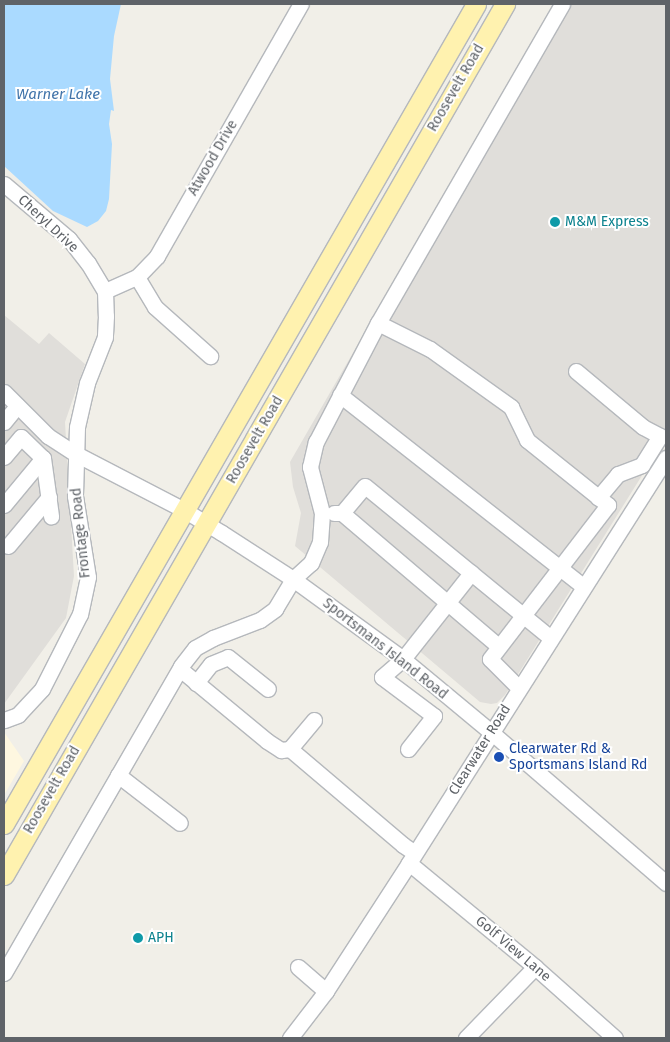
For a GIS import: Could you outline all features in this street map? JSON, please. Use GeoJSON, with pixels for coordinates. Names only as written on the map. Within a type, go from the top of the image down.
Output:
{"type":"FeatureCollection","features":[{"type":"Feature","properties":{"kind":"main road","name":"Roosevelt Road"},"geometry":{"type":"LineString","coordinates":[[4,824],[476,4]]}},
{"type":"Feature","properties":{"kind":"main road","name":"Roosevelt Road"},"geometry":{"type":"LineString","coordinates":[[4,875],[505,4]]}},
{"type":"Feature","properties":{"kind":"street","name":"Atwood Drive"},"geometry":{"type":"LineString","coordinates":[[105,291],[137,277],[157,256],[301,4]]}},
{"type":"Feature","properties":{"kind":"street"},"geometry":{"type":"LineString","coordinates":[[4,973],[180,669],[195,648],[213,638],[260,620],[275,609],[293,579],[311,563],[320,542],[322,513],[310,467],[316,442],[378,323],[562,4]]}},
{"type":"Feature","properties":{"kind":"street","name":"Cheryl Drive"},"geometry":{"type":"LineString","coordinates":[[4,184],[69,239],[88,263],[105,291]]}},
{"type":"Feature","properties":{"kind":"street"},"geometry":{"type":"LineString","coordinates":[[137,277],[143,290],[155,307],[210,356]]}},
{"type":"Feature","properties":{"kind":"street","name":"Frontage Road"},"geometry":{"type":"LineString","coordinates":[[4,720],[18,715],[42,689],[80,614],[88,577],[76,496],[77,427],[88,383],[105,337],[105,291]]}},
{"type":"Feature","properties":{"kind":"street"},"geometry":{"type":"LineString","coordinates":[[378,323],[430,349],[511,407],[527,440],[626,521]]}},
{"type":"Feature","properties":{"kind":"street"},"geometry":{"type":"LineString","coordinates":[[519,688],[490,659],[498,646],[560,568],[603,502],[618,474],[642,465],[663,438],[643,427],[576,371]]}},
{"type":"Feature","properties":{"kind":"street","name":"Sportsmans Island Road"},"geometry":{"type":"LineString","coordinates":[[4,392],[48,436],[76,454],[184,510],[293,579],[403,659],[491,732],[666,884]]}},
{"type":"Feature","properties":{"kind":"street"},"geometry":{"type":"LineString","coordinates":[[340,395],[584,587]]}},
{"type":"Feature","properties":{"kind":"street"},"geometry":{"type":"LineString","coordinates":[[4,422],[17,406]]}},
{"type":"Feature","properties":{"kind":"street"},"geometry":{"type":"LineString","coordinates":[[4,457],[21,437],[43,458],[51,516]]}},
{"type":"Feature","properties":{"kind":"street"},"geometry":{"type":"LineString","coordinates":[[4,505],[43,458]]}},
{"type":"Feature","properties":{"kind":"street","name":"Clearwater Road"},"geometry":{"type":"LineString","coordinates":[[290,1038],[326,991],[666,458]]}},
{"type":"Feature","properties":{"kind":"street"},"geometry":{"type":"LineString","coordinates":[[342,513],[364,486],[551,638]]}},
{"type":"Feature","properties":{"kind":"street"},"geometry":{"type":"LineString","coordinates":[[9,548],[49,498]]}},
{"type":"Feature","properties":{"kind":"street"},"geometry":{"type":"LineString","coordinates":[[322,513],[342,513],[498,646]]}},
{"type":"Feature","properties":{"kind":"street"},"geometry":{"type":"LineString","coordinates":[[434,716],[382,677],[403,659],[471,573]]}},
{"type":"Feature","properties":{"kind":"street"},"geometry":{"type":"LineString","coordinates":[[196,683],[212,664],[228,656],[268,689]]}},
{"type":"Feature","properties":{"kind":"street"},"geometry":{"type":"LineString","coordinates":[[180,669],[267,741],[281,750],[290,749],[314,720]]}},
{"type":"Feature","properties":{"kind":"street"},"geometry":{"type":"LineString","coordinates":[[408,749],[448,698]]}},
{"type":"Feature","properties":{"kind":"street","name":"Golf View Lane"},"geometry":{"type":"LineString","coordinates":[[290,749],[403,845],[412,858],[615,1038]]}},
{"type":"Feature","properties":{"kind":"street"},"geometry":{"type":"LineString","coordinates":[[118,775],[180,823]]}},
{"type":"Feature","properties":{"kind":"street"},"geometry":{"type":"LineString","coordinates":[[466,1038],[535,966]]}},
{"type":"Feature","properties":{"kind":"street"},"geometry":{"type":"LineString","coordinates":[[298,967],[326,991]]}},
{"type":"Feature","properties":{"kind":"shaded area"},"geometry":{"type":"Polygon","coordinates":[[[554,4],[666,4],[666,437],[505,695],[497,703],[491,704],[480,702],[295,546],[301,513],[293,487],[290,462],[554,4]]]}},
{"type":"Feature","properties":{"kind":"shaded area"},"geometry":{"type":"Polygon","coordinates":[[[4,315],[39,344],[49,333],[85,364],[65,422],[74,576],[66,618],[4,704],[4,315]]]}},
{"type":"Feature","properties":{"kind":"shaded area"},"geometry":{"type":"Polygon","coordinates":[[[4,732],[24,761],[4,795],[4,732]]]}},
{"type":"Feature","properties":{"kind":"water","name":"Warner Lake"},"geometry":{"type":"Polygon","coordinates":[[[4,4],[121,4],[114,36],[110,79],[114,111],[111,110],[109,124],[112,144],[109,199],[106,211],[98,221],[87,227],[53,211],[4,166],[4,4]]]}},
{"type":"Feature","properties":{"kind":"place","name":"M&M Express"},"geometry":{"type":"Point","coordinates":[555,222]}},
{"type":"Feature","properties":{"kind":"place","name":"Clearwater Rd & Sportsmans Island Rd"},"geometry":{"type":"Point","coordinates":[499,757]}},
{"type":"Feature","properties":{"kind":"place","name":"APH"},"geometry":{"type":"Point","coordinates":[138,938]}}]}
